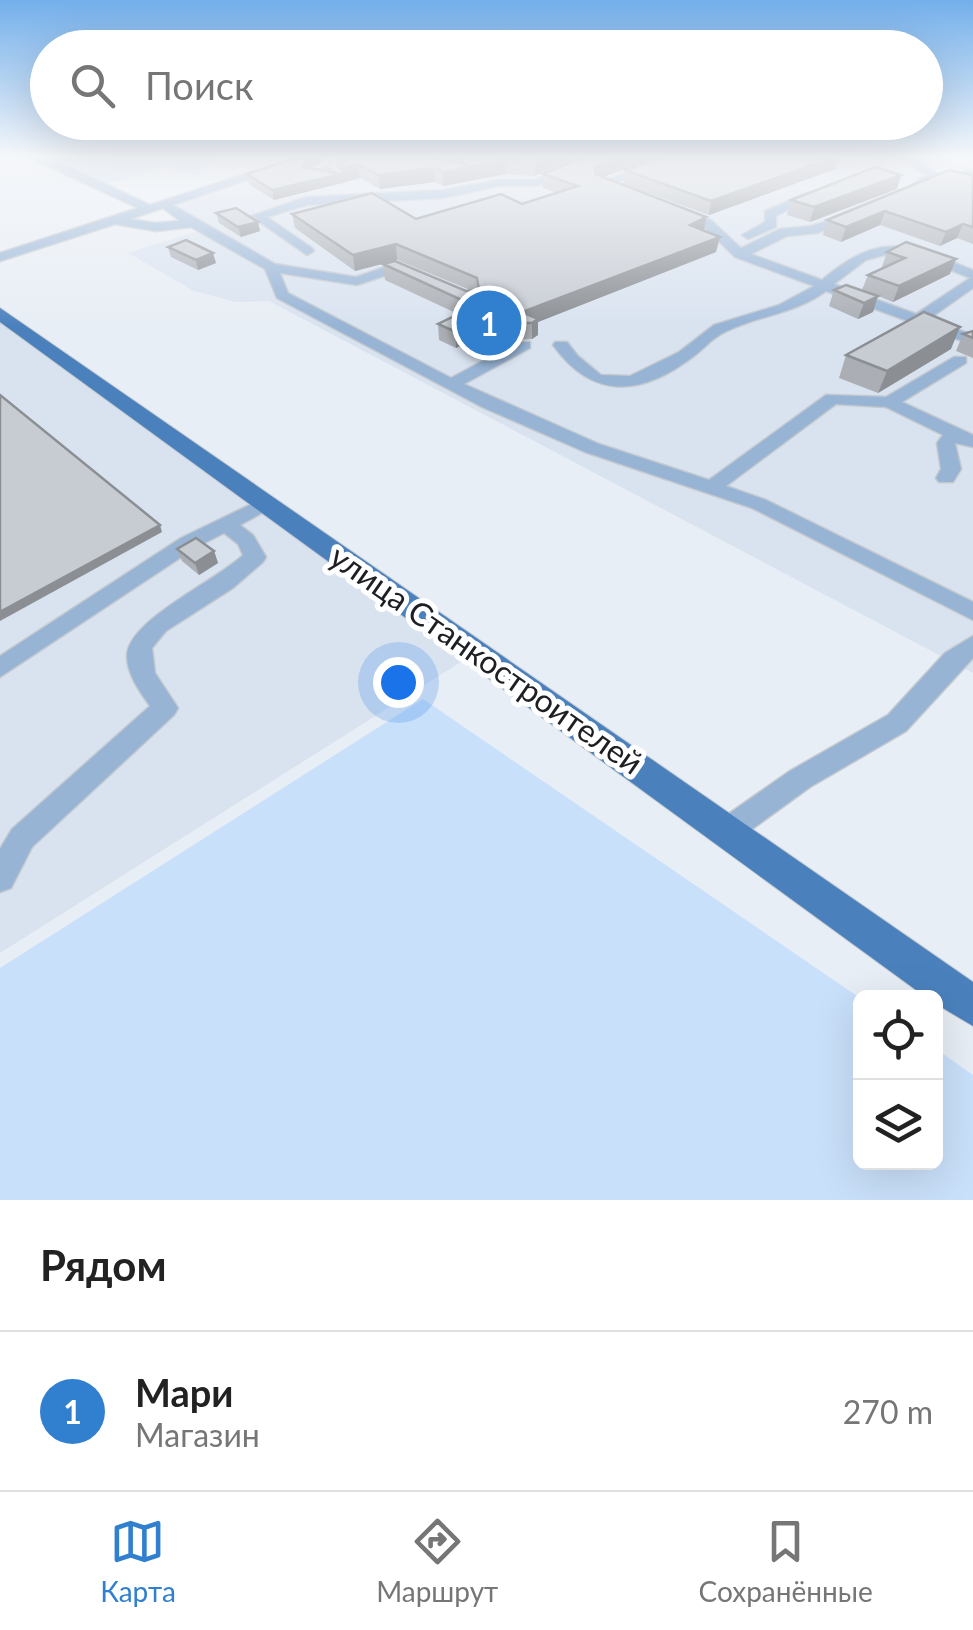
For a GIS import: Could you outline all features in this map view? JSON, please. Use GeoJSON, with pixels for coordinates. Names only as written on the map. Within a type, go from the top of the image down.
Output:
{"type":"FeatureCollection","features":[{"type":"Feature","properties":{"kind":"main road","name":"улица Станкостроителей"},"geometry":{"type":"LineString","coordinates":[[0,314],[973,1006]]}},
{"type":"Feature","properties":{"kind":"street"},"geometry":{"type":"LineString","coordinates":[[0,257],[132,214]]}},
{"type":"Feature","properties":{"kind":"street"},"geometry":{"type":"LineString","coordinates":[[174,214],[271,267],[357,281],[396,267],[426,280]]}},
{"type":"Feature","properties":{"kind":"street"},"geometry":{"type":"LineString","coordinates":[[264,214],[257,216],[307,251]]}},
{"type":"Feature","properties":{"kind":"street"},"geometry":{"type":"LineString","coordinates":[[684,214],[707,223],[740,254],[973,340]]}},
{"type":"Feature","properties":{"kind":"street"},"geometry":{"type":"LineString","coordinates":[[726,241],[772,224],[768,214]]}},
{"type":"Feature","properties":{"kind":"street"},"geometry":{"type":"LineString","coordinates":[[740,254],[784,232],[814,230],[854,214]]}},
{"type":"Feature","properties":{"kind":"street"},"geometry":{"type":"LineString","coordinates":[[114,220],[156,227],[193,223]]}},
{"type":"Feature","properties":{"kind":"street"},"geometry":{"type":"LineString","coordinates":[[561,345],[570,358],[596,378],[618,386],[644,379],[688,353],[705,336],[738,320],[808,297],[860,256],[890,248],[906,249],[973,278],[919,319]]}},
{"type":"Feature","properties":{"kind":"street"},"geometry":{"type":"LineString","coordinates":[[293,270],[334,258]]}},
{"type":"Feature","properties":{"kind":"street"},"geometry":{"type":"LineString","coordinates":[[271,267],[282,295],[488,402],[592,448],[759,504],[973,612]]}},
{"type":"Feature","properties":{"kind":"street"},"geometry":{"type":"LineString","coordinates":[[454,383],[524,345]]}},
{"type":"Feature","properties":{"kind":"street"},"geometry":{"type":"LineString","coordinates":[[889,402],[960,360]]}},
{"type":"Feature","properties":{"kind":"street"},"geometry":{"type":"LineString","coordinates":[[712,488],[832,398],[889,402],[973,442]]}},
{"type":"Feature","properties":{"kind":"street"},"geometry":{"type":"LineString","coordinates":[[946,478],[952,469],[946,442],[954,432]]}},
{"type":"Feature","properties":{"kind":"street"},"geometry":{"type":"LineString","coordinates":[[0,668],[188,543],[266,503]]}},
{"type":"Feature","properties":{"kind":"street"},"geometry":{"type":"LineString","coordinates":[[0,878],[22,838],[165,708],[146,681],[138,657],[142,639],[172,615],[224,584],[255,557],[246,540],[226,524]]}},
{"type":"Feature","properties":{"kind":"street"},"geometry":{"type":"LineString","coordinates":[[728,831],[800,779],[897,723],[954,660],[973,645]]}},
{"type":"Feature","properties":{"kind":"shaded area"},"geometry":{"type":"Polygon","coordinates":[[[185,214],[973,214],[973,673],[269,301],[236,302],[194,291],[128,253],[208,228],[185,214]]]}},
{"type":"Feature","properties":{"kind":"shaded area"},"geometry":{"type":"Polygon","coordinates":[[[0,319],[472,655],[0,953],[0,319]]]}},
{"type":"Feature","properties":{"kind":"shaded area"},"geometry":{"type":"Polygon","coordinates":[[[423,699],[853,993],[853,1170],[943,1170],[943,1054],[973,1075],[973,1200],[0,1200],[0,968],[423,699]]]}},
{"type":"Feature","properties":{"kind":"building"},"geometry":{"type":"Polygon","coordinates":[[[218,214],[245,214],[258,222],[238,227],[218,214]]]}},
{"type":"Feature","properties":{"kind":"building"},"geometry":{"type":"Polygon","coordinates":[[[292,214],[408,214],[416,219],[433,214],[698,214],[706,217],[690,225],[720,237],[522,312],[538,319],[532,323],[515,323],[493,314],[456,332],[438,324],[475,306],[383,264],[395,261],[466,291],[479,290],[477,278],[396,244],[353,255],[292,214]]]}},
{"type":"Feature","properties":{"kind":"building"},"geometry":{"type":"Polygon","coordinates":[[[842,214],[878,214],[846,227],[827,220],[842,214]]]}},
{"type":"Feature","properties":{"kind":"building"},"geometry":{"type":"Polygon","coordinates":[[[894,214],[973,214],[973,227],[963,224],[946,232],[894,214]]]}},
{"type":"Feature","properties":{"kind":"building"},"geometry":{"type":"Polygon","coordinates":[[[186,240],[213,253],[196,260],[168,247],[186,240]]]}},
{"type":"Feature","properties":{"kind":"building"},"geometry":{"type":"Polygon","coordinates":[[[906,242],[956,259],[899,286],[868,275],[905,258],[887,252],[906,242]]]}},
{"type":"Feature","properties":{"kind":"building"},"geometry":{"type":"Polygon","coordinates":[[[846,285],[878,296],[864,303],[834,290],[846,285]]]}},
{"type":"Feature","properties":{"kind":"building"},"geometry":{"type":"Polygon","coordinates":[[[924,312],[960,327],[887,371],[846,355],[924,312]]]}},
{"type":"Feature","properties":{"kind":"building"},"geometry":{"type":"Polygon","coordinates":[[[0,395],[160,525],[0,612],[0,395]]]}},
{"type":"Feature","properties":{"kind":"building"},"geometry":{"type":"Polygon","coordinates":[[[196,538],[214,551],[195,563],[177,549],[196,538]]]}},
{"type":"Feature","properties":{"kind":"place","name":"Мари"},"geometry":{"type":"Point","coordinates":[489,323]}}]}
